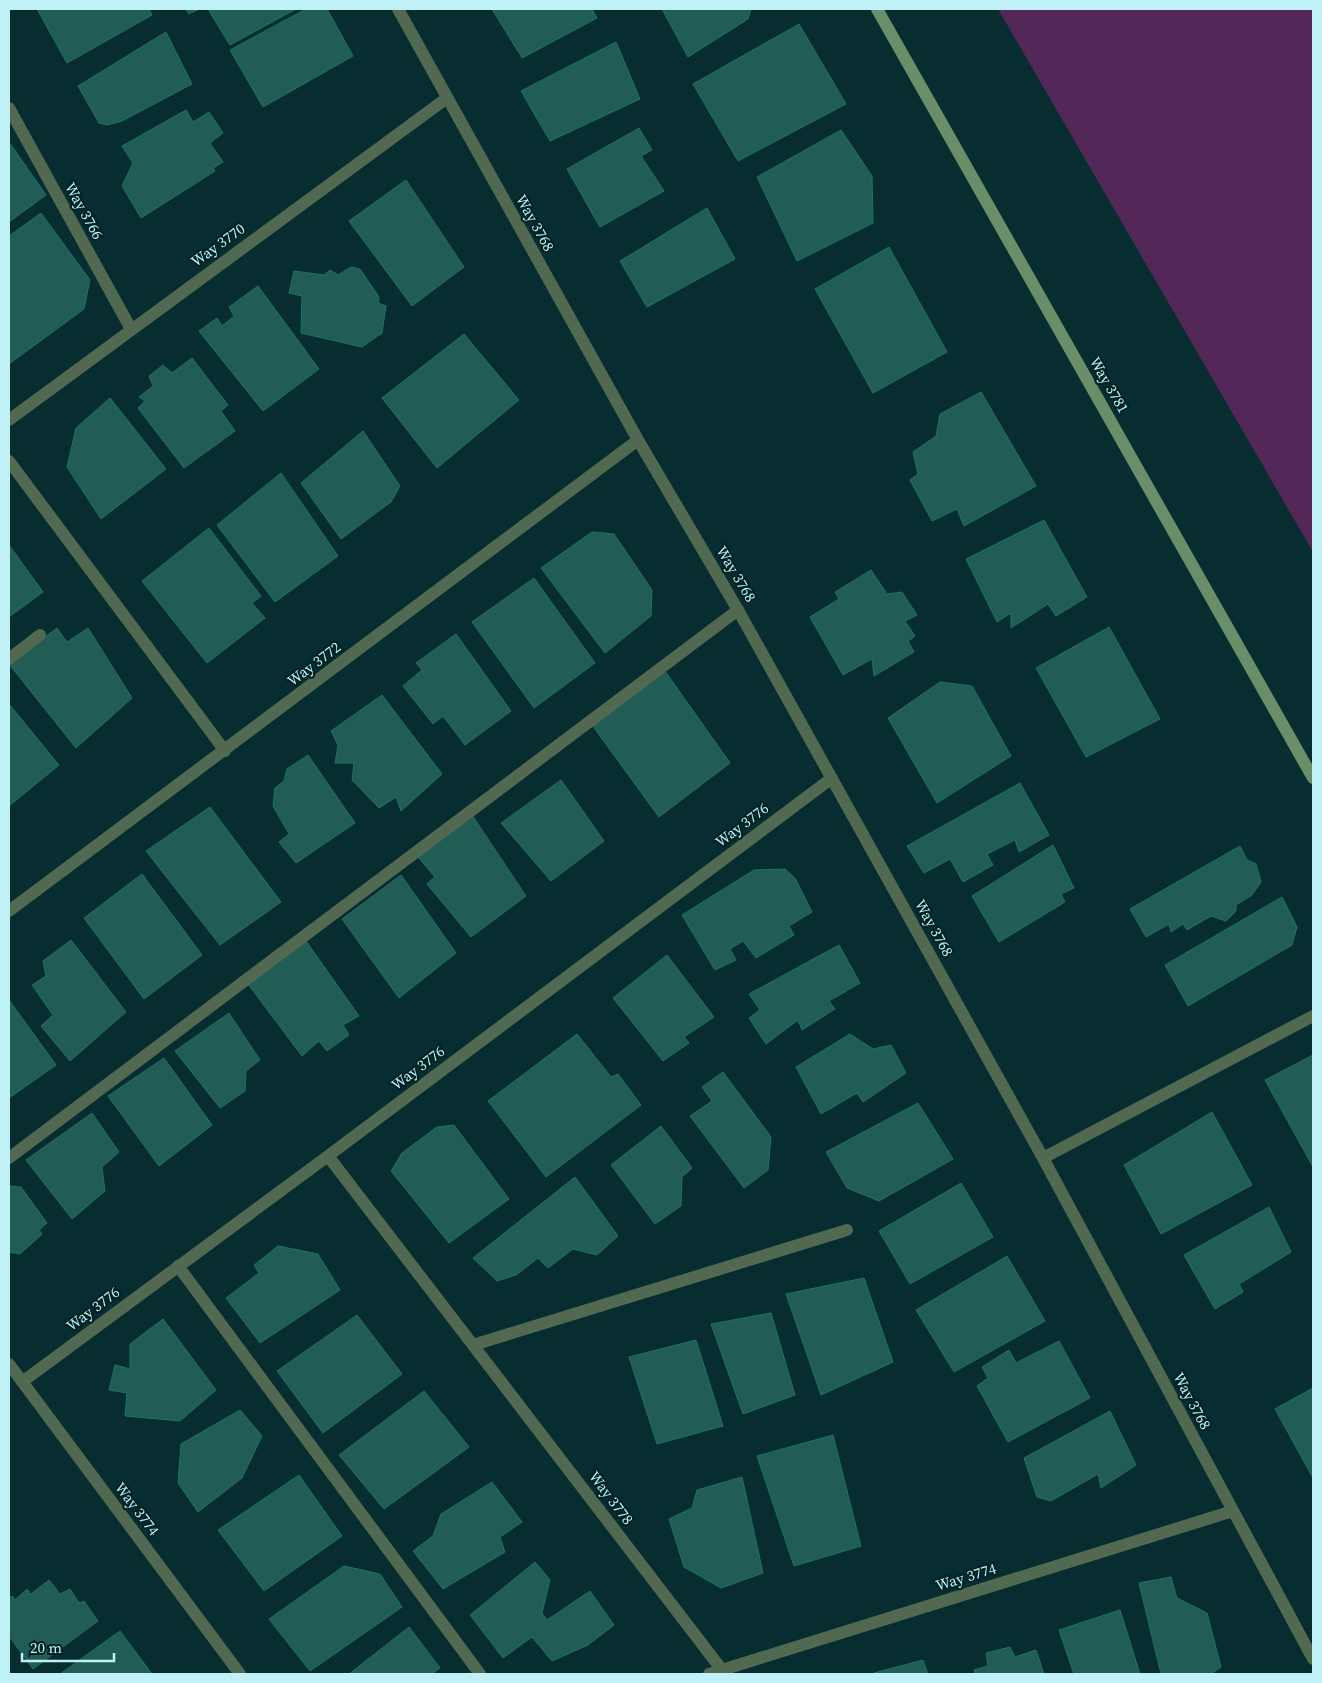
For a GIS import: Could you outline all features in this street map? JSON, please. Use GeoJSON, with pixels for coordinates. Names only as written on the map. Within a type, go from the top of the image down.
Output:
{"type":"FeatureCollection","features":[{"type":"Feature","properties":{"kind":"street","name":"Way 3768"},"geometry":{"type":"LineString","coordinates":[[398,9],[638,440],[738,610],[1043,1158],[1313,1659]]}},
{"type":"Feature","properties":{"kind":"street","name":"Way 3781"},"geometry":{"type":"LineString","coordinates":[[877,9],[1313,778]]}},
{"type":"Feature","properties":{"kind":"street","name":"Way 3770"},"geometry":{"type":"LineString","coordinates":[[9,420],[131,328],[447,98]]}},
{"type":"Feature","properties":{"kind":"street","name":"Way 3766"},"geometry":{"type":"LineString","coordinates":[[9,108],[131,328]]}},
{"type":"Feature","properties":{"kind":"street","name":"Way 3772"},"geometry":{"type":"LineString","coordinates":[[9,911],[638,440]]}},
{"type":"Feature","properties":{"kind":"street"},"geometry":{"type":"LineString","coordinates":[[9,461],[225,750]]}},
{"type":"Feature","properties":{"kind":"street"},"geometry":{"type":"LineString","coordinates":[[9,1158],[738,610]]}},
{"type":"Feature","properties":{"kind":"street"},"geometry":{"type":"LineString","coordinates":[[9,659],[40,635]]}},
{"type":"Feature","properties":{"kind":"street","name":"Way 3776"},"geometry":{"type":"LineString","coordinates":[[22,1382],[328,1156],[832,778]]}},
{"type":"Feature","properties":{"kind":"street"},"geometry":{"type":"LineString","coordinates":[[1043,1158],[1313,1016]]}},
{"type":"Feature","properties":{"kind":"street","name":"Way 3778"},"geometry":{"type":"LineString","coordinates":[[328,1156],[722,1670]]}},
{"type":"Feature","properties":{"kind":"street"},"geometry":{"type":"LineString","coordinates":[[473,1345],[847,1230]]}},
{"type":"Feature","properties":{"kind":"street"},"geometry":{"type":"LineString","coordinates":[[178,1266],[480,1674]]}},
{"type":"Feature","properties":{"kind":"street","name":"Way 3774"},"geometry":{"type":"LineString","coordinates":[[9,1364],[240,1674]]}},
{"type":"Feature","properties":{"kind":"street","name":"Way 3774"},"geometry":{"type":"LineString","coordinates":[[709,1674],[1233,1510]]}},
{"type":"Feature","properties":{"kind":"shaded area"},"geometry":{"type":"Polygon","coordinates":[[[998,9],[1313,9],[1313,552],[998,9]]]}},
{"type":"Feature","properties":{"kind":"building"},"geometry":{"type":"Polygon","coordinates":[[[37,9],[149,9],[152,15],[67,63],[37,9]]]}},
{"type":"Feature","properties":{"kind":"building"},"geometry":{"type":"Polygon","coordinates":[[[186,9],[199,9],[189,14],[186,9]]]}},
{"type":"Feature","properties":{"kind":"building"},"geometry":{"type":"Polygon","coordinates":[[[213,9],[296,9],[230,45],[209,11],[213,9]]]}},
{"type":"Feature","properties":{"kind":"building"},"geometry":{"type":"Polygon","coordinates":[[[306,9],[327,9],[353,56],[263,107],[230,50],[306,9]]]}},
{"type":"Feature","properties":{"kind":"building"},"geometry":{"type":"Polygon","coordinates":[[[492,9],[592,9],[597,18],[522,58],[492,9]]]}},
{"type":"Feature","properties":{"kind":"building"},"geometry":{"type":"Polygon","coordinates":[[[662,9],[751,9],[748,19],[688,57],[662,9]]]}},
{"type":"Feature","properties":{"kind":"building"},"geometry":{"type":"Polygon","coordinates":[[[799,24],[846,104],[738,161],[693,84],[799,24]]]}},
{"type":"Feature","properties":{"kind":"building"},"geometry":{"type":"Polygon","coordinates":[[[166,32],[192,84],[122,121],[107,125],[99,123],[78,86],[166,32]]]}},
{"type":"Feature","properties":{"kind":"building"},"geometry":{"type":"Polygon","coordinates":[[[616,42],[640,99],[550,141],[521,91],[616,42]]]}},
{"type":"Feature","properties":{"kind":"building"},"geometry":{"type":"Polygon","coordinates":[[[186,110],[193,122],[209,112],[223,133],[210,143],[223,162],[213,168],[215,171],[141,218],[122,186],[133,163],[122,146],[186,110]]]}},
{"type":"Feature","properties":{"kind":"building"},"geometry":{"type":"Polygon","coordinates":[[[639,128],[652,150],[641,156],[664,191],[600,227],[567,169],[639,128]]]}},
{"type":"Feature","properties":{"kind":"building"},"geometry":{"type":"Polygon","coordinates":[[[841,130],[872,176],[873,223],[797,261],[757,177],[841,130]]]}},
{"type":"Feature","properties":{"kind":"building"},"geometry":{"type":"Polygon","coordinates":[[[9,142],[46,195],[9,222],[9,142]]]}},
{"type":"Feature","properties":{"kind":"building"},"geometry":{"type":"Polygon","coordinates":[[[406,180],[464,267],[412,306],[349,221],[406,180]]]}},
{"type":"Feature","properties":{"kind":"building"},"geometry":{"type":"Polygon","coordinates":[[[707,208],[735,259],[647,307],[620,261],[707,208]]]}},
{"type":"Feature","properties":{"kind":"building"},"geometry":{"type":"Polygon","coordinates":[[[41,213],[90,280],[84,309],[9,364],[9,236],[41,213]]]}},
{"type":"Feature","properties":{"kind":"building"},"geometry":{"type":"Polygon","coordinates":[[[889,247],[947,352],[873,393],[815,289],[889,247]]]}},
{"type":"Feature","properties":{"kind":"building"},"geometry":{"type":"Polygon","coordinates":[[[351,267],[360,269],[379,297],[378,303],[386,306],[382,333],[362,347],[301,333],[302,296],[289,293],[294,271],[324,275],[330,270],[338,275],[351,267]]]}},
{"type":"Feature","properties":{"kind":"building"},"geometry":{"type":"Polygon","coordinates":[[[258,286],[319,369],[263,411],[199,331],[217,318],[222,326],[234,316],[229,307],[258,286]]]}},
{"type":"Feature","properties":{"kind":"building"},"geometry":{"type":"Polygon","coordinates":[[[464,334],[519,400],[437,468],[382,398],[464,334]]]}},
{"type":"Feature","properties":{"kind":"building"},"geometry":{"type":"Polygon","coordinates":[[[192,358],[228,405],[221,411],[235,431],[184,468],[138,408],[145,401],[139,397],[153,386],[149,376],[163,365],[172,373],[192,358]]]}},
{"type":"Feature","properties":{"kind":"building"},"geometry":{"type":"Polygon","coordinates":[[[981,392],[1036,486],[964,526],[957,509],[932,521],[910,480],[918,474],[913,452],[936,436],[940,414],[981,392]]]}},
{"type":"Feature","properties":{"kind":"building"},"geometry":{"type":"Polygon","coordinates":[[[110,398],[166,469],[101,519],[67,467],[76,428],[110,398]]]}},
{"type":"Feature","properties":{"kind":"building"},"geometry":{"type":"Polygon","coordinates":[[[363,431],[400,486],[391,502],[341,539],[301,483],[363,431]]]}},
{"type":"Feature","properties":{"kind":"building"},"geometry":{"type":"Polygon","coordinates":[[[281,473],[338,556],[275,602],[217,525],[281,473]]]}},
{"type":"Feature","properties":{"kind":"building"},"geometry":{"type":"Polygon","coordinates":[[[1044,520],[1087,597],[1056,616],[1048,604],[1011,628],[1011,613],[997,622],[966,559],[1044,520]]]}},
{"type":"Feature","properties":{"kind":"building"},"geometry":{"type":"Polygon","coordinates":[[[209,528],[261,596],[252,603],[265,618],[207,663],[142,581],[209,528]]]}},
{"type":"Feature","properties":{"kind":"building"},"geometry":{"type":"Polygon","coordinates":[[[592,532],[614,534],[652,590],[651,616],[605,653],[541,568],[592,532]]]}},
{"type":"Feature","properties":{"kind":"building"},"geometry":{"type":"Polygon","coordinates":[[[9,545],[43,592],[9,617],[9,545]]]}},
{"type":"Feature","properties":{"kind":"building"},"geometry":{"type":"Polygon","coordinates":[[[871,570],[887,594],[902,592],[917,615],[905,621],[915,636],[908,641],[914,652],[874,676],[872,659],[843,675],[810,617],[839,599],[835,592],[871,570]]]}},
{"type":"Feature","properties":{"kind":"building"},"geometry":{"type":"Polygon","coordinates":[[[534,578],[595,663],[534,708],[472,622],[534,578]]]}},
{"type":"Feature","properties":{"kind":"building"},"geometry":{"type":"Polygon","coordinates":[[[1109,627],[1160,719],[1086,757],[1036,668],[1109,627]]]}},
{"type":"Feature","properties":{"kind":"building"},"geometry":{"type":"Polygon","coordinates":[[[57,628],[67,642],[88,628],[132,698],[76,748],[9,664],[57,628]]]}},
{"type":"Feature","properties":{"kind":"building"},"geometry":{"type":"Polygon","coordinates":[[[456,634],[511,711],[465,745],[443,716],[433,724],[403,686],[422,670],[416,663],[456,634]]]}},
{"type":"Feature","properties":{"kind":"building"},"geometry":{"type":"Polygon","coordinates":[[[665,671],[730,763],[659,817],[592,725],[665,671]]]}},
{"type":"Feature","properties":{"kind":"building"},"geometry":{"type":"Polygon","coordinates":[[[940,682],[972,686],[1011,756],[937,803],[888,718],[940,682]]]}},
{"type":"Feature","properties":{"kind":"building"},"geometry":{"type":"Polygon","coordinates":[[[382,695],[442,774],[401,811],[396,797],[379,808],[352,780],[354,763],[335,763],[338,745],[331,731],[382,695]]]}},
{"type":"Feature","properties":{"kind":"building"},"geometry":{"type":"Polygon","coordinates":[[[9,704],[59,765],[9,806],[9,704]]]}},
{"type":"Feature","properties":{"kind":"building"},"geometry":{"type":"Polygon","coordinates":[[[308,755],[355,823],[296,863],[279,842],[289,834],[273,806],[275,788],[284,781],[287,769],[308,755]]]}},
{"type":"Feature","properties":{"kind":"building"},"geometry":{"type":"Polygon","coordinates":[[[561,780],[604,841],[551,881],[501,823],[561,780]]]}},
{"type":"Feature","properties":{"kind":"building"},"geometry":{"type":"Polygon","coordinates":[[[1020,783],[1049,835],[1019,852],[1015,840],[987,854],[993,865],[963,882],[950,859],[924,873],[907,846],[1020,783]]]}},
{"type":"Feature","properties":{"kind":"building"},"geometry":{"type":"Polygon","coordinates":[[[210,807],[281,902],[220,945],[146,851],[210,807]]]}},
{"type":"Feature","properties":{"kind":"building"},"geometry":{"type":"Polygon","coordinates":[[[472,815],[526,896],[471,937],[427,884],[435,877],[418,857],[472,815]]]}},
{"type":"Feature","properties":{"kind":"building"},"geometry":{"type":"Polygon","coordinates":[[[1053,845],[1074,888],[1061,894],[1065,902],[999,942],[972,896],[1053,845]]]}},
{"type":"Feature","properties":{"kind":"building"},"geometry":{"type":"Polygon","coordinates":[[[1240,846],[1247,860],[1256,864],[1261,882],[1252,895],[1236,905],[1236,911],[1226,921],[1211,916],[1187,930],[1183,924],[1171,932],[1169,924],[1146,937],[1130,909],[1240,846]]]}},
{"type":"Feature","properties":{"kind":"building"},"geometry":{"type":"Polygon","coordinates":[[[785,869],[795,878],[812,912],[789,926],[794,935],[756,958],[743,941],[730,949],[736,960],[715,970],[682,915],[754,870],[785,869]]]}},
{"type":"Feature","properties":{"kind":"building"},"geometry":{"type":"Polygon","coordinates":[[[142,874],[202,955],[144,999],[84,918],[142,874]]]}},
{"type":"Feature","properties":{"kind":"building"},"geometry":{"type":"Polygon","coordinates":[[[401,875],[456,953],[399,998],[342,919],[401,875]]]}},
{"type":"Feature","properties":{"kind":"building"},"geometry":{"type":"Polygon","coordinates":[[[1282,897],[1297,927],[1292,945],[1188,1006],[1165,965],[1282,897]]]}},
{"type":"Feature","properties":{"kind":"building"},"geometry":{"type":"Polygon","coordinates":[[[71,940],[126,1012],[70,1061],[41,1026],[53,1015],[32,985],[46,976],[43,961],[71,940]]]}},
{"type":"Feature","properties":{"kind":"building"},"geometry":{"type":"Polygon","coordinates":[[[306,941],[359,1016],[343,1025],[349,1035],[327,1051],[319,1041],[302,1056],[248,984],[306,941]]]}},
{"type":"Feature","properties":{"kind":"building"},"geometry":{"type":"Polygon","coordinates":[[[839,945],[860,983],[829,1001],[835,1009],[802,1030],[798,1020],[766,1044],[749,1018],[760,1010],[749,994],[839,945]]]}},
{"type":"Feature","properties":{"kind":"building"},"geometry":{"type":"Polygon","coordinates":[[[667,955],[714,1017],[684,1037],[689,1043],[663,1061],[613,998],[667,955]]]}},
{"type":"Feature","properties":{"kind":"building"},"geometry":{"type":"Polygon","coordinates":[[[9,1000],[56,1065],[9,1098],[9,1000]]]}},
{"type":"Feature","properties":{"kind":"building"},"geometry":{"type":"Polygon","coordinates":[[[229,1013],[260,1060],[246,1071],[245,1091],[220,1108],[175,1051],[229,1013]]]}},
{"type":"Feature","properties":{"kind":"building"},"geometry":{"type":"Polygon","coordinates":[[[577,1034],[611,1077],[618,1074],[641,1105],[546,1177],[488,1101],[577,1034]]]}},
{"type":"Feature","properties":{"kind":"building"},"geometry":{"type":"Polygon","coordinates":[[[850,1034],[873,1049],[891,1045],[906,1073],[863,1102],[857,1093],[821,1114],[796,1067],[850,1034]]]}},
{"type":"Feature","properties":{"kind":"building"},"geometry":{"type":"Polygon","coordinates":[[[1313,1055],[1313,1167],[1265,1080],[1313,1055]]]}},
{"type":"Feature","properties":{"kind":"building"},"geometry":{"type":"Polygon","coordinates":[[[164,1058],[212,1125],[159,1166],[108,1096],[164,1058]]]}},
{"type":"Feature","properties":{"kind":"building"},"geometry":{"type":"Polygon","coordinates":[[[723,1072],[771,1137],[768,1170],[744,1188],[690,1116],[712,1101],[702,1087],[723,1072]]]}},
{"type":"Feature","properties":{"kind":"building"},"geometry":{"type":"Polygon","coordinates":[[[918,1103],[953,1159],[879,1201],[847,1188],[826,1152],[918,1103]]]}},
{"type":"Feature","properties":{"kind":"building"},"geometry":{"type":"Polygon","coordinates":[[[1212,1112],[1252,1185],[1161,1234],[1124,1165],[1212,1112]]]}},
{"type":"Feature","properties":{"kind":"building"},"geometry":{"type":"Polygon","coordinates":[[[92,1113],[119,1152],[102,1167],[105,1191],[72,1219],[26,1160],[92,1113]]]}},
{"type":"Feature","properties":{"kind":"building"},"geometry":{"type":"Polygon","coordinates":[[[454,1125],[509,1199],[449,1243],[391,1171],[402,1153],[437,1127],[454,1125]]]}},
{"type":"Feature","properties":{"kind":"building"},"geometry":{"type":"Polygon","coordinates":[[[661,1126],[692,1168],[682,1177],[681,1206],[655,1224],[611,1165],[661,1126]]]}},
{"type":"Feature","properties":{"kind":"building"},"geometry":{"type":"Polygon","coordinates":[[[575,1177],[618,1236],[597,1255],[573,1249],[548,1268],[538,1258],[516,1275],[497,1281],[473,1258],[575,1177]]]}},
{"type":"Feature","properties":{"kind":"building"},"geometry":{"type":"Polygon","coordinates":[[[961,1183],[993,1237],[910,1284],[879,1231],[961,1183]]]}},
{"type":"Feature","properties":{"kind":"building"},"geometry":{"type":"Polygon","coordinates":[[[9,1186],[21,1187],[47,1223],[39,1230],[42,1234],[20,1254],[9,1252],[9,1186]]]}},
{"type":"Feature","properties":{"kind":"building"},"geometry":{"type":"Polygon","coordinates":[[[1269,1207],[1291,1252],[1239,1284],[1243,1292],[1215,1309],[1184,1255],[1269,1207]]]}},
{"type":"Feature","properties":{"kind":"building"},"geometry":{"type":"Polygon","coordinates":[[[278,1246],[318,1254],[340,1290],[260,1343],[226,1298],[259,1273],[254,1265],[278,1246]]]}},
{"type":"Feature","properties":{"kind":"building"},"geometry":{"type":"Polygon","coordinates":[[[1007,1256],[1045,1321],[954,1372],[916,1310],[1007,1256]]]}},
{"type":"Feature","properties":{"kind":"building"},"geometry":{"type":"Polygon","coordinates":[[[864,1278],[893,1362],[821,1395],[786,1294],[864,1278]]]}},
{"type":"Feature","properties":{"kind":"building"},"geometry":{"type":"Polygon","coordinates":[[[771,1313],[795,1395],[743,1414],[711,1324],[771,1313]]]}},
{"type":"Feature","properties":{"kind":"building"},"geometry":{"type":"Polygon","coordinates":[[[357,1315],[402,1374],[323,1433],[277,1371],[357,1315]]]}},
{"type":"Feature","properties":{"kind":"building"},"geometry":{"type":"Polygon","coordinates":[[[163,1319],[216,1390],[180,1421],[125,1416],[127,1393],[109,1390],[115,1365],[130,1369],[130,1344],[163,1319]]]}},
{"type":"Feature","properties":{"kind":"building"},"geometry":{"type":"Polygon","coordinates":[[[696,1340],[723,1426],[657,1444],[629,1357],[696,1340]]]}},
{"type":"Feature","properties":{"kind":"building"},"geometry":{"type":"Polygon","coordinates":[[[1059,1341],[1090,1398],[1008,1442],[977,1386],[988,1378],[982,1367],[1009,1350],[1016,1363],[1059,1341]]]}},
{"type":"Feature","properties":{"kind":"building"},"geometry":{"type":"Polygon","coordinates":[[[1313,1388],[1313,1478],[1275,1409],[1313,1388]]]}},
{"type":"Feature","properties":{"kind":"building"},"geometry":{"type":"Polygon","coordinates":[[[424,1391],[469,1447],[384,1509],[339,1455],[424,1391]]]}},
{"type":"Feature","properties":{"kind":"building"},"geometry":{"type":"Polygon","coordinates":[[[240,1410],[262,1436],[242,1478],[198,1512],[178,1483],[181,1444],[240,1410]]]}},
{"type":"Feature","properties":{"kind":"building"},"geometry":{"type":"Polygon","coordinates":[[[1110,1411],[1136,1465],[1101,1488],[1098,1474],[1051,1501],[1037,1497],[1024,1458],[1110,1411]]]}},
{"type":"Feature","properties":{"kind":"building"},"geometry":{"type":"Polygon","coordinates":[[[833,1435],[861,1546],[794,1566],[757,1456],[833,1435]]]}},
{"type":"Feature","properties":{"kind":"building"},"geometry":{"type":"Polygon","coordinates":[[[299,1475],[342,1536],[264,1591],[218,1530],[299,1475]]]}},
{"type":"Feature","properties":{"kind":"building"},"geometry":{"type":"Polygon","coordinates":[[[742,1477],[763,1573],[721,1588],[684,1567],[669,1519],[692,1508],[697,1490],[742,1477]]]}},
{"type":"Feature","properties":{"kind":"building"},"geometry":{"type":"Polygon","coordinates":[[[492,1482],[522,1522],[500,1537],[505,1552],[443,1589],[413,1551],[433,1536],[441,1514],[492,1482]]]}},
{"type":"Feature","properties":{"kind":"building"},"geometry":{"type":"Polygon","coordinates":[[[535,1562],[550,1580],[542,1613],[547,1620],[590,1591],[614,1625],[588,1645],[552,1661],[532,1637],[503,1658],[470,1615],[535,1562]]]}},
{"type":"Feature","properties":{"kind":"building"},"geometry":{"type":"Polygon","coordinates":[[[344,1566],[380,1574],[402,1607],[310,1671],[269,1619],[344,1566]]]}},
{"type":"Feature","properties":{"kind":"building"},"geometry":{"type":"Polygon","coordinates":[[[1171,1577],[1177,1598],[1207,1613],[1221,1667],[1211,1674],[1161,1674],[1139,1583],[1171,1577]]]}},
{"type":"Feature","properties":{"kind":"building"},"geometry":{"type":"Polygon","coordinates":[[[49,1580],[60,1594],[70,1589],[79,1603],[84,1601],[98,1621],[33,1669],[9,1636],[9,1598],[12,1596],[15,1600],[27,1589],[31,1594],[49,1580]]]}},
{"type":"Feature","properties":{"kind":"building"},"geometry":{"type":"Polygon","coordinates":[[[1120,1610],[1140,1674],[1074,1674],[1059,1630],[1120,1610]]]}},
{"type":"Feature","properties":{"kind":"building"},"geometry":{"type":"Polygon","coordinates":[[[409,1627],[440,1668],[432,1674],[349,1674],[409,1627]]]}},
{"type":"Feature","properties":{"kind":"building"},"geometry":{"type":"Polygon","coordinates":[[[120,1631],[152,1674],[60,1674],[120,1631]]]}},
{"type":"Feature","properties":{"kind":"building"},"geometry":{"type":"Polygon","coordinates":[[[1010,1647],[1015,1657],[1036,1650],[1044,1674],[975,1674],[974,1670],[988,1666],[986,1653],[1010,1647]]]}},
{"type":"Feature","properties":{"kind":"building"},"geometry":{"type":"Polygon","coordinates":[[[923,1660],[928,1674],[874,1674],[874,1673],[923,1660]]]}}]}
